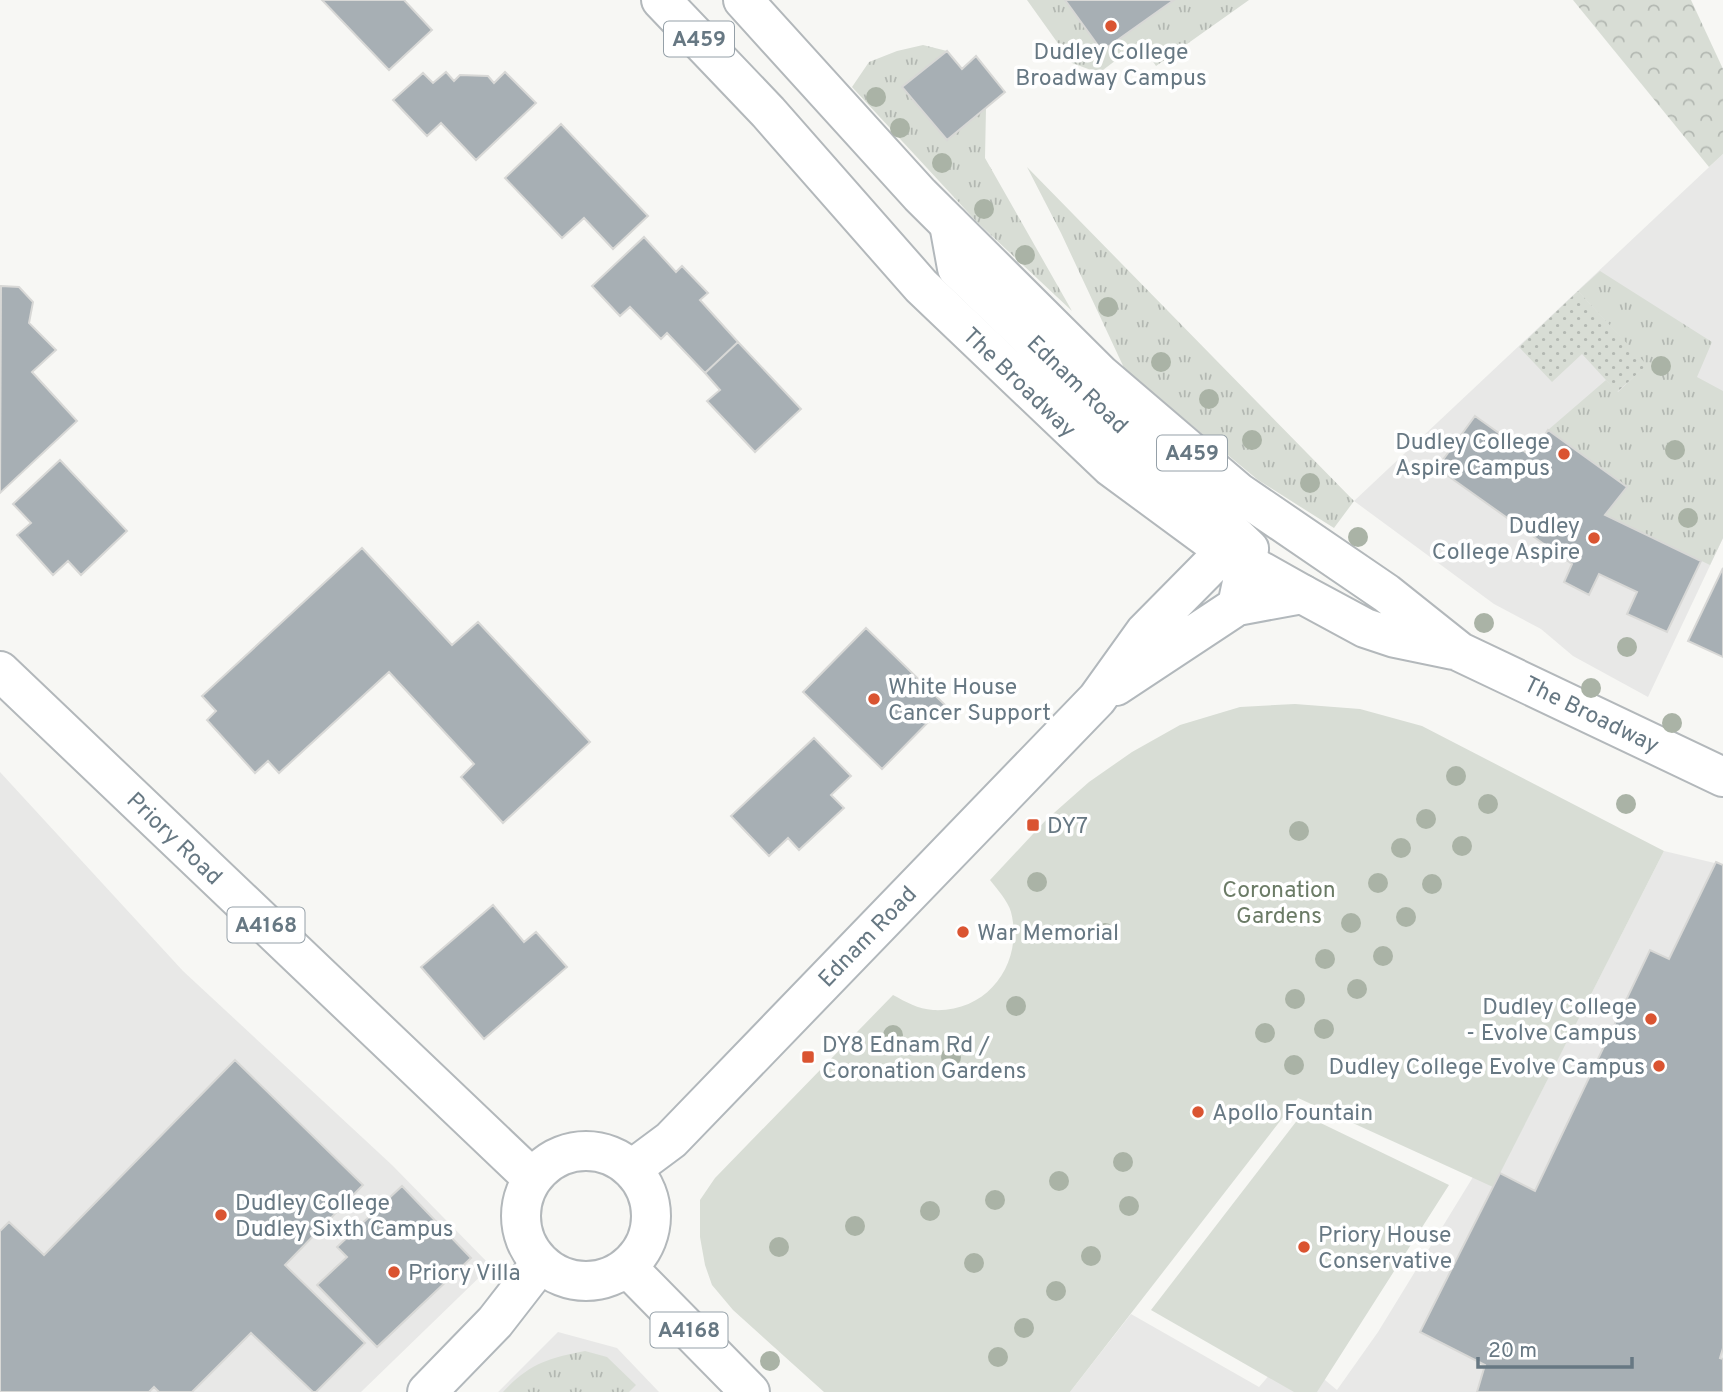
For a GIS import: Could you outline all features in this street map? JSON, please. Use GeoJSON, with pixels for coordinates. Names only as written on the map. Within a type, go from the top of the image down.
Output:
{"type":"FeatureCollection","features":[{"type":"Feature","properties":{"kind":"main road","name":"The Broadway"},"geometry":{"type":"LineString","coordinates":[[661,0],[776,122],[921,286],[1102,459],[1236,557],[1302,594],[1375,631],[1460,652]]}},
{"type":"Feature","properties":{"kind":"main road","name":"The Broadway"},"geometry":{"type":"LineString","coordinates":[[743,0],[949,224],[1100,374],[1238,492],[1386,593],[1460,652],[1723,777]]}},
{"type":"Feature","properties":{"kind":"main road","name":"Ednam Road"},"geometry":{"type":"LineString","coordinates":[[632,1169],[671,1140],[1097,699],[1144,632],[1249,549],[957,268],[949,224]]}},
{"type":"Feature","properties":{"kind":"main road"},"geometry":{"type":"LineString","coordinates":[[1236,557],[1237,606]]}},
{"type":"Feature","properties":{"kind":"main road","name":"Ednam Road"},"geometry":{"type":"LineString","coordinates":[[1097,699],[1237,606],[1302,594]]}},
{"type":"Feature","properties":{"kind":"main road","name":"Priory Road"},"geometry":{"type":"LineString","coordinates":[[0,671],[532,1178]]}},
{"type":"Feature","properties":{"kind":"main road"},"geometry":{"type":"LineString","coordinates":[[573,1152],[596,1152],[618,1158],[632,1169],[647,1192],[652,1208],[651,1230],[642,1252],[628,1268],[589,1283],[560,1278],[540,1264],[527,1247],[520,1218],[521,1202],[532,1178],[551,1161],[573,1152]]}},
{"type":"Feature","properties":{"kind":"main road"},"geometry":{"type":"LineString","coordinates":[[427,1392],[495,1322],[540,1264]]}},
{"type":"Feature","properties":{"kind":"main road","name":"A4168"},"geometry":{"type":"LineString","coordinates":[[628,1268],[750,1392]]}},
{"type":"Feature","properties":{"kind":"shaded area","name":"Dudley College Aspire Campus"},"geometry":{"type":"Polygon","coordinates":[[[1723,154],[1723,538],[1648,697],[1573,656],[1541,629],[1494,604],[1354,501],[1723,154]]]}},
{"type":"Feature","properties":{"kind":"shaded area","name":"Dudley College Dudley Sixth Campus"},"geometry":{"type":"Polygon","coordinates":[[[0,772],[183,971],[392,1165],[491,1266],[361,1392],[0,1392],[0,772]]]}},
{"type":"Feature","properties":{"kind":"shaded area","name":"Dudley College - Evolve Campus"},"geometry":{"type":"Polygon","coordinates":[[[1664,851],[1723,865],[1723,1392],[1070,1392],[1131,1314],[1259,1387],[1290,1351],[1337,1390],[1378,1332],[1473,1177],[1493,1186],[1664,851]]]}},
{"type":"Feature","properties":{"kind":"shaded area"},"geometry":{"type":"Polygon","coordinates":[[[558,1332],[617,1348],[659,1392],[498,1392],[558,1332]]]}},
{"type":"Feature","properties":{"kind":"green space"},"geometry":{"type":"Polygon","coordinates":[[[1027,0],[1065,0],[1102,51],[1174,0],[1249,0],[1156,66],[1140,42],[1099,73],[1072,63],[1027,0]]]}},
{"type":"Feature","properties":{"kind":"green space"},"geometry":{"type":"Polygon","coordinates":[[[1573,0],[1691,0],[1723,69],[1723,154],[1709,167],[1573,0]]]}},
{"type":"Feature","properties":{"kind":"green space"},"geometry":{"type":"Polygon","coordinates":[[[923,45],[947,51],[903,88],[947,140],[986,108],[985,158],[1072,311],[976,221],[852,87],[869,62],[923,45]]]}},
{"type":"Feature","properties":{"kind":"green space"},"geometry":{"type":"Polygon","coordinates":[[[1027,167],[1354,501],[1334,528],[1258,480],[1125,370],[1027,167]]]}},
{"type":"Feature","properties":{"kind":"green space"},"geometry":{"type":"Polygon","coordinates":[[[1600,271],[1712,342],[1697,377],[1723,391],[1723,538],[1710,565],[1605,515],[1627,487],[1548,430],[1606,380],[1618,392],[1646,365],[1578,291],[1600,271]]]}},
{"type":"Feature","properties":{"kind":"green space"},"geometry":{"type":"Polygon","coordinates":[[[1578,291],[1647,365],[1617,392],[1582,354],[1552,382],[1519,347],[1578,291]]]}},
{"type":"Feature","properties":{"kind":"green space","name":"Coronation Gardens"},"geometry":{"type":"Polygon","coordinates":[[[1295,704],[1360,709],[1422,726],[1664,851],[1493,1187],[1298,1098],[1070,1392],[824,1392],[733,1310],[712,1285],[700,1237],[700,1200],[715,1178],[893,995],[922,1008],[953,1009],[985,994],[998,981],[1007,966],[1014,931],[1010,908],[990,880],[1046,820],[1089,782],[1132,752],[1180,725],[1240,707],[1295,704]]]}},
{"type":"Feature","properties":{"kind":"green space","name":"Priory House Conservative"},"geometry":{"type":"Polygon","coordinates":[[[1302,1114],[1449,1185],[1317,1392],[1294,1392],[1151,1310],[1302,1114]]]}},
{"type":"Feature","properties":{"kind":"green space"},"geometry":{"type":"Polygon","coordinates":[[[585,1351],[607,1357],[636,1385],[629,1392],[503,1392],[512,1382],[540,1364],[560,1356],[585,1351]]]}},
{"type":"Feature","properties":{"kind":"building"},"geometry":{"type":"Polygon","coordinates":[[[322,0],[404,0],[432,30],[389,70],[322,0]]]}},
{"type":"Feature","properties":{"kind":"building","name":"Dudley College Broadway Campus"},"geometry":{"type":"Polygon","coordinates":[[[1065,0],[1174,0],[1102,51],[1065,0]]]}},
{"type":"Feature","properties":{"kind":"building"},"geometry":{"type":"Polygon","coordinates":[[[947,51],[962,69],[976,56],[1005,92],[947,140],[902,87],[947,51]]]}},
{"type":"Feature","properties":{"kind":"building"},"geometry":{"type":"Polygon","coordinates":[[[446,72],[454,81],[460,75],[488,76],[494,83],[505,72],[536,103],[476,160],[441,123],[427,136],[393,100],[423,73],[433,83],[446,72]]]}},
{"type":"Feature","properties":{"kind":"building"},"geometry":{"type":"Polygon","coordinates":[[[561,124],[648,216],[613,249],[584,218],[562,238],[505,178],[561,124]]]}},
{"type":"Feature","properties":{"kind":"building"},"geometry":{"type":"Polygon","coordinates":[[[644,237],[676,272],[682,266],[708,293],[700,300],[738,342],[705,373],[667,333],[661,339],[630,307],[620,316],[592,286],[644,237]]]}},
{"type":"Feature","properties":{"kind":"building"},"geometry":{"type":"Polygon","coordinates":[[[1,286],[19,287],[33,302],[29,323],[56,350],[32,372],[77,421],[0,493],[1,286]]]}},
{"type":"Feature","properties":{"kind":"building"},"geometry":{"type":"Polygon","coordinates":[[[738,342],[801,409],[755,452],[707,401],[720,390],[705,373],[738,342]]]}},
{"type":"Feature","properties":{"kind":"building","name":"Dudley College Aspire"},"geometry":{"type":"Polygon","coordinates":[[[1475,416],[1531,456],[1548,430],[1627,487],[1605,515],[1701,561],[1667,632],[1627,614],[1637,592],[1599,574],[1589,595],[1564,582],[1572,564],[1437,468],[1475,416]]]}},
{"type":"Feature","properties":{"kind":"building"},"geometry":{"type":"Polygon","coordinates":[[[60,460],[127,531],[81,575],[68,561],[53,575],[17,535],[31,523],[13,504],[60,460]]]}},
{"type":"Feature","properties":{"kind":"building"},"geometry":{"type":"Polygon","coordinates":[[[362,548],[452,645],[478,622],[590,742],[503,823],[461,777],[474,764],[389,672],[279,773],[268,761],[255,773],[207,720],[216,711],[202,696],[362,548]]]}},
{"type":"Feature","properties":{"kind":"building"},"geometry":{"type":"Polygon","coordinates":[[[1723,568],[1723,657],[1688,641],[1723,568]]]}},
{"type":"Feature","properties":{"kind":"building","name":"White House Cancer Support"},"geometry":{"type":"Polygon","coordinates":[[[866,628],[945,705],[882,769],[803,692],[866,628]]]}},
{"type":"Feature","properties":{"kind":"building"},"geometry":{"type":"Polygon","coordinates":[[[814,738],[851,776],[831,795],[844,808],[799,850],[788,838],[769,856],[731,816],[814,738]]]}},
{"type":"Feature","properties":{"kind":"building","name":"Dudley College - Evolve Campus"},"geometry":{"type":"Polygon","coordinates":[[[1716,862],[1723,865],[1723,1348],[1720,1358],[1723,1359],[1723,1392],[1477,1392],[1485,1365],[1420,1332],[1500,1173],[1535,1191],[1650,950],[1669,959],[1716,862]]]}},
{"type":"Feature","properties":{"kind":"building"},"geometry":{"type":"Polygon","coordinates":[[[493,905],[524,942],[536,932],[567,967],[484,1039],[421,967],[493,905]]]}},
{"type":"Feature","properties":{"kind":"building"},"geometry":{"type":"Polygon","coordinates":[[[235,1060],[363,1185],[285,1265],[365,1343],[316,1392],[251,1333],[192,1392],[159,1392],[154,1387],[149,1392],[0,1392],[0,1231],[9,1222],[44,1255],[235,1060]]]}},
{"type":"Feature","properties":{"kind":"building","name":"Priory Villa"},"geometry":{"type":"Polygon","coordinates":[[[402,1186],[471,1258],[377,1347],[317,1285],[347,1257],[337,1247],[402,1186]]]}},
{"type":"Feature","properties":{"kind":"place","name":"Dudley College Broadway Campus"},"geometry":{"type":"Point","coordinates":[1111,26]}},
{"type":"Feature","properties":{"kind":"place","name":"Dudley College Aspire Campus"},"geometry":{"type":"Point","coordinates":[1564,454]}},
{"type":"Feature","properties":{"kind":"place","name":"Dudley College Aspire"},"geometry":{"type":"Point","coordinates":[1594,538]}},
{"type":"Feature","properties":{"kind":"place","name":"White House Cancer Support"},"geometry":{"type":"Point","coordinates":[874,699]}},
{"type":"Feature","properties":{"kind":"place","name":"DY7"},"geometry":{"type":"Point","coordinates":[1033,825]}},
{"type":"Feature","properties":{"kind":"place","name":"War Memorial"},"geometry":{"type":"Point","coordinates":[963,932]}},
{"type":"Feature","properties":{"kind":"place","name":"Dudley College - Evolve Campus"},"geometry":{"type":"Point","coordinates":[1651,1019]}},
{"type":"Feature","properties":{"kind":"place","name":"DY8 Ednam Rd / Coronation Gardens"},"geometry":{"type":"Point","coordinates":[808,1057]}},
{"type":"Feature","properties":{"kind":"place","name":"Dudley College Evolve Campus"},"geometry":{"type":"Point","coordinates":[1659,1066]}},
{"type":"Feature","properties":{"kind":"place","name":"Apollo Fountain"},"geometry":{"type":"Point","coordinates":[1198,1112]}},
{"type":"Feature","properties":{"kind":"place","name":"Dudley College Dudley Sixth Campus"},"geometry":{"type":"Point","coordinates":[221,1215]}},
{"type":"Feature","properties":{"kind":"place","name":"Priory House Conservative"},"geometry":{"type":"Point","coordinates":[1304,1247]}},
{"type":"Feature","properties":{"kind":"place","name":"Priory Villa"},"geometry":{"type":"Point","coordinates":[394,1272]}}]}
